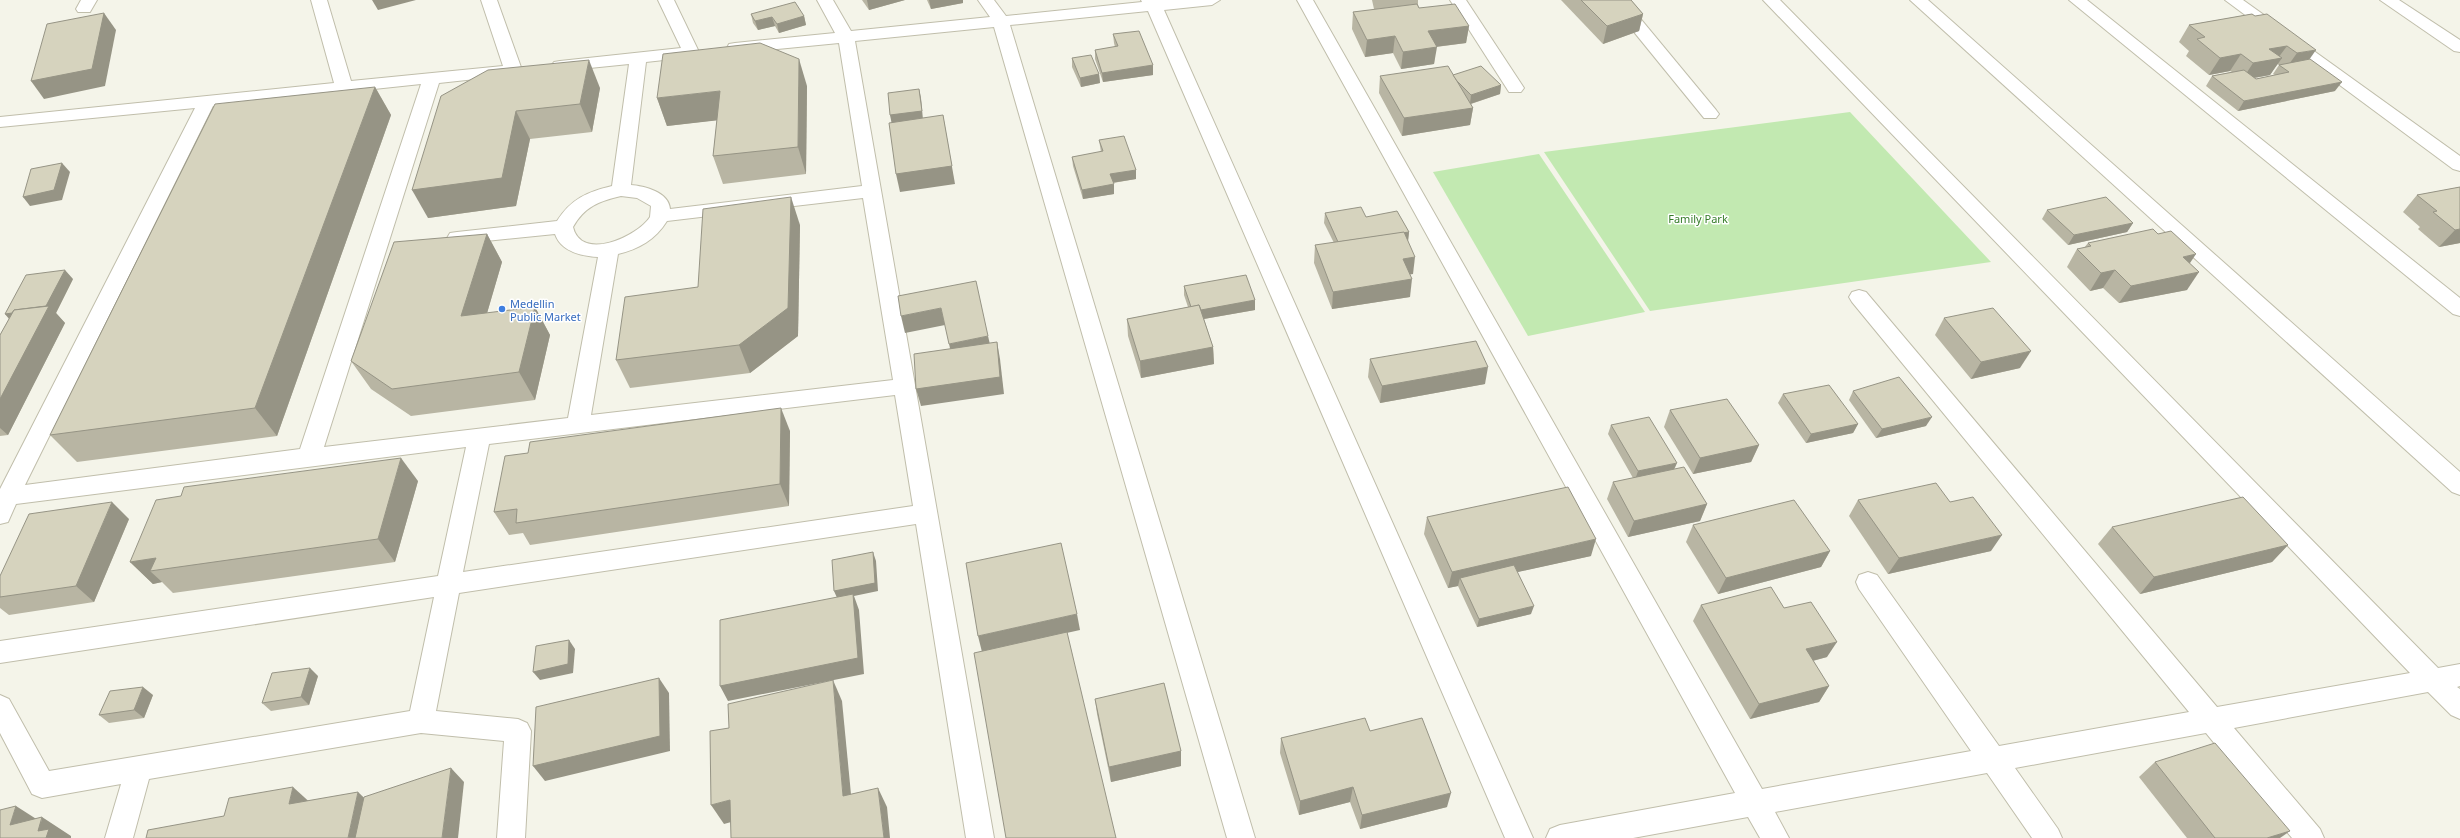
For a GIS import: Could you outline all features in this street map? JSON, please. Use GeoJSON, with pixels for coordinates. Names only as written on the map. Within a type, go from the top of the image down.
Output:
{"type":"FeatureCollection","features":[{"type":"Feature","properties":{"kind":"street"},"geometry":{"type":"LineString","coordinates":[[319,0],[344,88]]}},
{"type":"Feature","properties":{"kind":"street"},"geometry":{"type":"LineString","coordinates":[[490,0],[529,69]]}},
{"type":"Feature","properties":{"kind":"street"},"geometry":{"type":"LineString","coordinates":[[666,0],[707,51]]}},
{"type":"Feature","properties":{"kind":"street"},"geometry":{"type":"LineString","coordinates":[[825,0],[846,37],[980,838]]}},
{"type":"Feature","properties":{"kind":"street"},"geometry":{"type":"LineString","coordinates":[[986,0],[1001,21],[1241,838]]}},
{"type":"Feature","properties":{"kind":"street"},"geometry":{"type":"LineString","coordinates":[[0,122],[1001,21],[1152,3],[1212,0]]}},
{"type":"Feature","properties":{"kind":"street"},"geometry":{"type":"LineString","coordinates":[[1305,0],[1775,838]]}},
{"type":"Feature","properties":{"kind":"street"},"geometry":{"type":"LineString","coordinates":[[1458,0],[1516,88]]}},
{"type":"Feature","properties":{"kind":"street"},"geometry":{"type":"LineString","coordinates":[[1616,0],[1710,114]]}},
{"type":"Feature","properties":{"kind":"street"},"geometry":{"type":"LineString","coordinates":[[1771,0],[2460,707]]}},
{"type":"Feature","properties":{"kind":"street"},"geometry":{"type":"LineString","coordinates":[[1918,0],[2460,486]]}},
{"type":"Feature","properties":{"kind":"street"},"geometry":{"type":"LineString","coordinates":[[2077,0],[2460,309]]}},
{"type":"Feature","properties":{"kind":"street"},"geometry":{"type":"LineString","coordinates":[[2233,0],[2460,165]]}},
{"type":"Feature","properties":{"kind":"street"},"geometry":{"type":"LineString","coordinates":[[2388,0],[2460,47]]}},
{"type":"Feature","properties":{"kind":"street"},"geometry":{"type":"LineString","coordinates":[[1152,3],[1519,838]]}},
{"type":"Feature","properties":{"kind":"street"},"geometry":{"type":"LineString","coordinates":[[621,190],[638,58]]}},
{"type":"Feature","properties":{"kind":"street"},"geometry":{"type":"LineString","coordinates":[[309,457],[386,246],[432,78]]}},
{"type":"Feature","properties":{"kind":"street"},"geometry":{"type":"LineString","coordinates":[[4,506],[206,101]]}},
{"type":"Feature","properties":{"kind":"street"},"geometry":{"type":"LineString","coordinates":[[621,190],[638,191],[652,196],[660,205],[660,216],[651,231],[633,243],[609,250],[590,251],[575,246],[565,238],[563,227],[572,210],[594,196],[621,190]]}},
{"type":"Feature","properties":{"kind":"street"},"geometry":{"type":"LineString","coordinates":[[660,216],[871,191]]}},
{"type":"Feature","properties":{"kind":"street"},"geometry":{"type":"LineString","coordinates":[[440,240],[563,227]]}},
{"type":"Feature","properties":{"kind":"street"},"geometry":{"type":"LineString","coordinates":[[578,424],[609,250]]}},
{"type":"Feature","properties":{"kind":"street"},"geometry":{"type":"LineString","coordinates":[[1859,297],[2310,838]]}},
{"type":"Feature","properties":{"kind":"street"},"geometry":{"type":"LineString","coordinates":[[4,506],[309,457],[905,386]]}},
{"type":"Feature","properties":{"kind":"street"},"geometry":{"type":"LineString","coordinates":[[422,721],[479,436]]}},
{"type":"Feature","properties":{"kind":"street"},"geometry":{"type":"LineString","coordinates":[[0,652],[926,513]]}},
{"type":"Feature","properties":{"kind":"street"},"geometry":{"type":"LineString","coordinates":[[1868,582],[2048,838]]}},
{"type":"Feature","properties":{"kind":"street"},"geometry":{"type":"LineString","coordinates":[[1560,838],[2460,675]]}},
{"type":"Feature","properties":{"kind":"street"},"geometry":{"type":"LineString","coordinates":[[0,707],[42,784],[422,721],[518,731],[511,838]]}},
{"type":"Feature","properties":{"kind":"street"},"geometry":{"type":"LineString","coordinates":[[119,838],[139,768]]}},
{"type":"Feature","properties":{"kind":"green space","name":"Family Park"},"geometry":{"type":"Polygon","coordinates":[[[1850,112],[1991,262],[1650,311],[1544,152],[1850,112]]]}},
{"type":"Feature","properties":{"kind":"green space"},"geometry":{"type":"Polygon","coordinates":[[[1539,154],[1645,312],[1528,336],[1433,172],[1539,154]]]}},
{"type":"Feature","properties":{"kind":"building"},"geometry":{"type":"Polygon","coordinates":[[[1581,0],[1631,0],[1643,14],[1607,26],[1581,0]]]}},
{"type":"Feature","properties":{"kind":"building"},"geometry":{"type":"Polygon","coordinates":[[[795,2],[804,16],[777,24],[772,17],[755,21],[751,14],[795,2]]]}},
{"type":"Feature","properties":{"kind":"building"},"geometry":{"type":"Polygon","coordinates":[[[1417,4],[1419,8],[1455,4],[1469,26],[1428,31],[1437,47],[1403,52],[1395,36],[1367,40],[1353,12],[1417,4]]]}},
{"type":"Feature","properties":{"kind":"building"},"geometry":{"type":"Polygon","coordinates":[[[104,13],[92,69],[31,81],[47,24],[104,13]]]}},
{"type":"Feature","properties":{"kind":"building"},"geometry":{"type":"Polygon","coordinates":[[[2252,14],[2255,16],[2267,14],[2316,50],[2297,53],[2287,46],[2269,49],[2282,58],[2253,63],[2241,54],[2220,58],[2197,39],[2205,37],[2189,25],[2252,14]]]}},
{"type":"Feature","properties":{"kind":"building"},"geometry":{"type":"Polygon","coordinates":[[[1139,31],[1153,65],[1102,73],[1095,50],[1118,46],[1113,34],[1139,31]]]}},
{"type":"Feature","properties":{"kind":"building"},"geometry":{"type":"Polygon","coordinates":[[[760,43],[799,59],[798,147],[713,156],[720,91],[657,98],[663,54],[760,43]]]}},
{"type":"Feature","properties":{"kind":"building"},"geometry":{"type":"Polygon","coordinates":[[[1091,55],[1099,74],[1080,78],[1072,58],[1091,55]]]}},
{"type":"Feature","properties":{"kind":"building"},"geometry":{"type":"Polygon","coordinates":[[[2310,59],[2342,82],[2244,101],[2212,76],[2244,70],[2256,79],[2289,72],[2279,65],[2310,59]]]}},
{"type":"Feature","properties":{"kind":"building"},"geometry":{"type":"Polygon","coordinates":[[[589,60],[580,104],[516,111],[502,178],[412,190],[441,96],[488,70],[589,60]]]}},
{"type":"Feature","properties":{"kind":"building"},"geometry":{"type":"Polygon","coordinates":[[[1448,66],[1473,108],[1404,118],[1380,76],[1448,66]]]}},
{"type":"Feature","properties":{"kind":"building"},"geometry":{"type":"Polygon","coordinates":[[[1481,66],[1501,85],[1471,95],[1453,75],[1481,66]]]}},
{"type":"Feature","properties":{"kind":"building"},"geometry":{"type":"Polygon","coordinates":[[[375,87],[255,408],[50,435],[215,104],[375,87]]]}},
{"type":"Feature","properties":{"kind":"building"},"geometry":{"type":"Polygon","coordinates":[[[919,89],[922,111],[890,115],[888,93],[919,89]]]}},
{"type":"Feature","properties":{"kind":"building"},"geometry":{"type":"Polygon","coordinates":[[[943,115],[952,166],[896,174],[889,123],[943,115]]]}},
{"type":"Feature","properties":{"kind":"building"},"geometry":{"type":"Polygon","coordinates":[[[1124,136],[1136,170],[1110,174],[1114,184],[1082,190],[1072,157],[1103,151],[1099,140],[1124,136]]]}},
{"type":"Feature","properties":{"kind":"building"},"geometry":{"type":"Polygon","coordinates":[[[62,163],[54,190],[23,197],[31,169],[62,163]]]}},
{"type":"Feature","properties":{"kind":"building"},"geometry":{"type":"Polygon","coordinates":[[[2460,187],[2460,229],[2455,230],[2433,212],[2437,211],[2417,195],[2460,187]]]}},
{"type":"Feature","properties":{"kind":"building"},"geometry":{"type":"Polygon","coordinates":[[[791,197],[788,308],[739,345],[616,360],[625,297],[698,287],[703,209],[791,197]]]}},
{"type":"Feature","properties":{"kind":"building"},"geometry":{"type":"Polygon","coordinates":[[[2106,197],[2133,223],[2074,235],[2047,210],[2106,197]]]}},
{"type":"Feature","properties":{"kind":"building"},"geometry":{"type":"Polygon","coordinates":[[[1361,207],[1366,217],[1397,211],[1409,232],[1338,242],[1325,213],[1361,207]]]}},
{"type":"Feature","properties":{"kind":"building"},"geometry":{"type":"Polygon","coordinates":[[[2153,229],[2158,234],[2171,231],[2196,254],[2183,257],[2199,272],[2131,286],[2115,270],[2101,273],[2077,249],[2091,246],[2088,243],[2153,229]]]}},
{"type":"Feature","properties":{"kind":"building"},"geometry":{"type":"Polygon","coordinates":[[[1404,232],[1415,257],[1403,259],[1412,279],[1333,292],[1315,245],[1404,232]]]}},
{"type":"Feature","properties":{"kind":"building"},"geometry":{"type":"Polygon","coordinates":[[[487,234],[461,316],[535,307],[519,372],[392,389],[351,361],[394,242],[487,234]]]}},
{"type":"Feature","properties":{"kind":"building"},"geometry":{"type":"Polygon","coordinates":[[[65,270],[46,306],[14,310],[12,313],[5,314],[26,275],[65,270]]]}},
{"type":"Feature","properties":{"kind":"building"},"geometry":{"type":"Polygon","coordinates":[[[1246,275],[1255,300],[1201,310],[1199,305],[1191,307],[1184,286],[1246,275]]]}},
{"type":"Feature","properties":{"kind":"building"},"geometry":{"type":"Polygon","coordinates":[[[976,281],[988,336],[949,344],[941,308],[901,316],[898,296],[976,281]]]}},
{"type":"Feature","properties":{"kind":"building"},"geometry":{"type":"Polygon","coordinates":[[[1199,305],[1213,347],[1140,361],[1127,319],[1199,305]]]}},
{"type":"Feature","properties":{"kind":"building"},"geometry":{"type":"Polygon","coordinates":[[[49,306],[0,399],[0,335],[14,310],[49,306]]]}},
{"type":"Feature","properties":{"kind":"building"},"geometry":{"type":"Polygon","coordinates":[[[1993,308],[2031,351],[1981,362],[1944,318],[1993,308]]]}},
{"type":"Feature","properties":{"kind":"building"},"geometry":{"type":"Polygon","coordinates":[[[1476,341],[1488,367],[1382,386],[1370,359],[1476,341]]]}},
{"type":"Feature","properties":{"kind":"building"},"geometry":{"type":"Polygon","coordinates":[[[997,342],[1000,377],[916,389],[914,354],[997,342]]]}},
{"type":"Feature","properties":{"kind":"building"},"geometry":{"type":"Polygon","coordinates":[[[1899,377],[1932,417],[1882,429],[1853,391],[1899,377]]]}},
{"type":"Feature","properties":{"kind":"building"},"geometry":{"type":"Polygon","coordinates":[[[1829,385],[1858,424],[1811,434],[1783,394],[1829,385]]]}},
{"type":"Feature","properties":{"kind":"building"},"geometry":{"type":"Polygon","coordinates":[[[1727,399],[1759,445],[1700,458],[1670,410],[1727,399]]]}},
{"type":"Feature","properties":{"kind":"building"},"geometry":{"type":"Polygon","coordinates":[[[781,408],[780,484],[516,523],[517,509],[494,512],[505,456],[528,453],[530,442],[781,408]]]}},
{"type":"Feature","properties":{"kind":"building"},"geometry":{"type":"Polygon","coordinates":[[[1649,417],[1677,463],[1638,471],[1611,425],[1649,417]]]}},
{"type":"Feature","properties":{"kind":"building"},"geometry":{"type":"Polygon","coordinates":[[[401,458],[378,539],[150,571],[156,558],[130,562],[156,500],[181,496],[184,487],[401,458]]]}},
{"type":"Feature","properties":{"kind":"building"},"geometry":{"type":"Polygon","coordinates":[[[1684,467],[1707,504],[1634,521],[1613,482],[1684,467]]]}},
{"type":"Feature","properties":{"kind":"building"},"geometry":{"type":"Polygon","coordinates":[[[1936,483],[1950,502],[1973,497],[2002,535],[1899,558],[1858,500],[1936,483]]]}},
{"type":"Feature","properties":{"kind":"building"},"geometry":{"type":"Polygon","coordinates":[[[1568,487],[1596,539],[1452,572],[1427,517],[1568,487]]]}},
{"type":"Feature","properties":{"kind":"building"},"geometry":{"type":"Polygon","coordinates":[[[2243,497],[2288,545],[2154,577],[2112,527],[2243,497]]]}},
{"type":"Feature","properties":{"kind":"building"},"geometry":{"type":"Polygon","coordinates":[[[1794,500],[1830,551],[1726,578],[1693,525],[1794,500]]]}},
{"type":"Feature","properties":{"kind":"building"},"geometry":{"type":"Polygon","coordinates":[[[112,502],[76,586],[0,597],[0,576],[29,514],[112,502]]]}},
{"type":"Feature","properties":{"kind":"building"},"geometry":{"type":"Polygon","coordinates":[[[1061,543],[1077,614],[978,636],[966,563],[1061,543]]]}},
{"type":"Feature","properties":{"kind":"building"},"geometry":{"type":"Polygon","coordinates":[[[873,552],[875,583],[834,591],[832,560],[873,552]]]}},
{"type":"Feature","properties":{"kind":"building"},"geometry":{"type":"Polygon","coordinates":[[[1514,565],[1534,606],[1479,619],[1460,578],[1514,565]]]}},
{"type":"Feature","properties":{"kind":"building"},"geometry":{"type":"Polygon","coordinates":[[[1771,587],[1784,608],[1811,602],[1837,642],[1806,649],[1829,686],[1759,704],[1701,605],[1771,587]]]}},
{"type":"Feature","properties":{"kind":"building"},"geometry":{"type":"Polygon","coordinates":[[[853,594],[858,658],[720,686],[720,620],[853,594]]]}},
{"type":"Feature","properties":{"kind":"building"},"geometry":{"type":"Polygon","coordinates":[[[1067,632],[1116,838],[1006,838],[974,653],[1067,632]]]}},
{"type":"Feature","properties":{"kind":"building"},"geometry":{"type":"Polygon","coordinates":[[[569,640],[568,664],[533,672],[536,646],[569,640]]]}},
{"type":"Feature","properties":{"kind":"building"},"geometry":{"type":"Polygon","coordinates":[[[310,668],[301,697],[262,703],[272,673],[310,668]]]}},
{"type":"Feature","properties":{"kind":"building"},"geometry":{"type":"Polygon","coordinates":[[[659,678],[660,736],[533,766],[536,707],[659,678]]]}},
{"type":"Feature","properties":{"kind":"building"},"geometry":{"type":"Polygon","coordinates":[[[833,680],[843,796],[878,788],[884,838],[731,838],[730,800],[711,805],[710,731],[729,728],[728,704],[833,680]]]}},
{"type":"Feature","properties":{"kind":"building"},"geometry":{"type":"Polygon","coordinates":[[[1164,683],[1181,751],[1109,767],[1095,699],[1164,683]]]}},
{"type":"Feature","properties":{"kind":"building"},"geometry":{"type":"Polygon","coordinates":[[[143,687],[134,710],[99,715],[110,691],[143,687]]]}},
{"type":"Feature","properties":{"kind":"building"},"geometry":{"type":"Polygon","coordinates":[[[1365,718],[1370,731],[1422,718],[1451,793],[1362,815],[1353,787],[1300,801],[1281,738],[1365,718]]]}},
{"type":"Feature","properties":{"kind":"building"},"geometry":{"type":"Polygon","coordinates":[[[2215,743],[2290,831],[2267,838],[2215,838],[2155,762],[2215,743]]]}},
{"type":"Feature","properties":{"kind":"building"},"geometry":{"type":"Polygon","coordinates":[[[451,768],[442,838],[355,838],[364,797],[451,768]]]}},
{"type":"Feature","properties":{"kind":"building"},"geometry":{"type":"Polygon","coordinates":[[[293,787],[289,804],[358,792],[348,838],[146,838],[148,830],[224,816],[229,798],[293,787]]]}},
{"type":"Feature","properties":{"kind":"building"},"geometry":{"type":"Polygon","coordinates":[[[16,806],[10,825],[42,817],[38,831],[49,829],[46,838],[0,838],[0,810],[16,806]]]}},
{"type":"Feature","properties":{"kind":"place","name":"Medellin Public Market"},"geometry":{"type":"Point","coordinates":[502,309]}}]}
